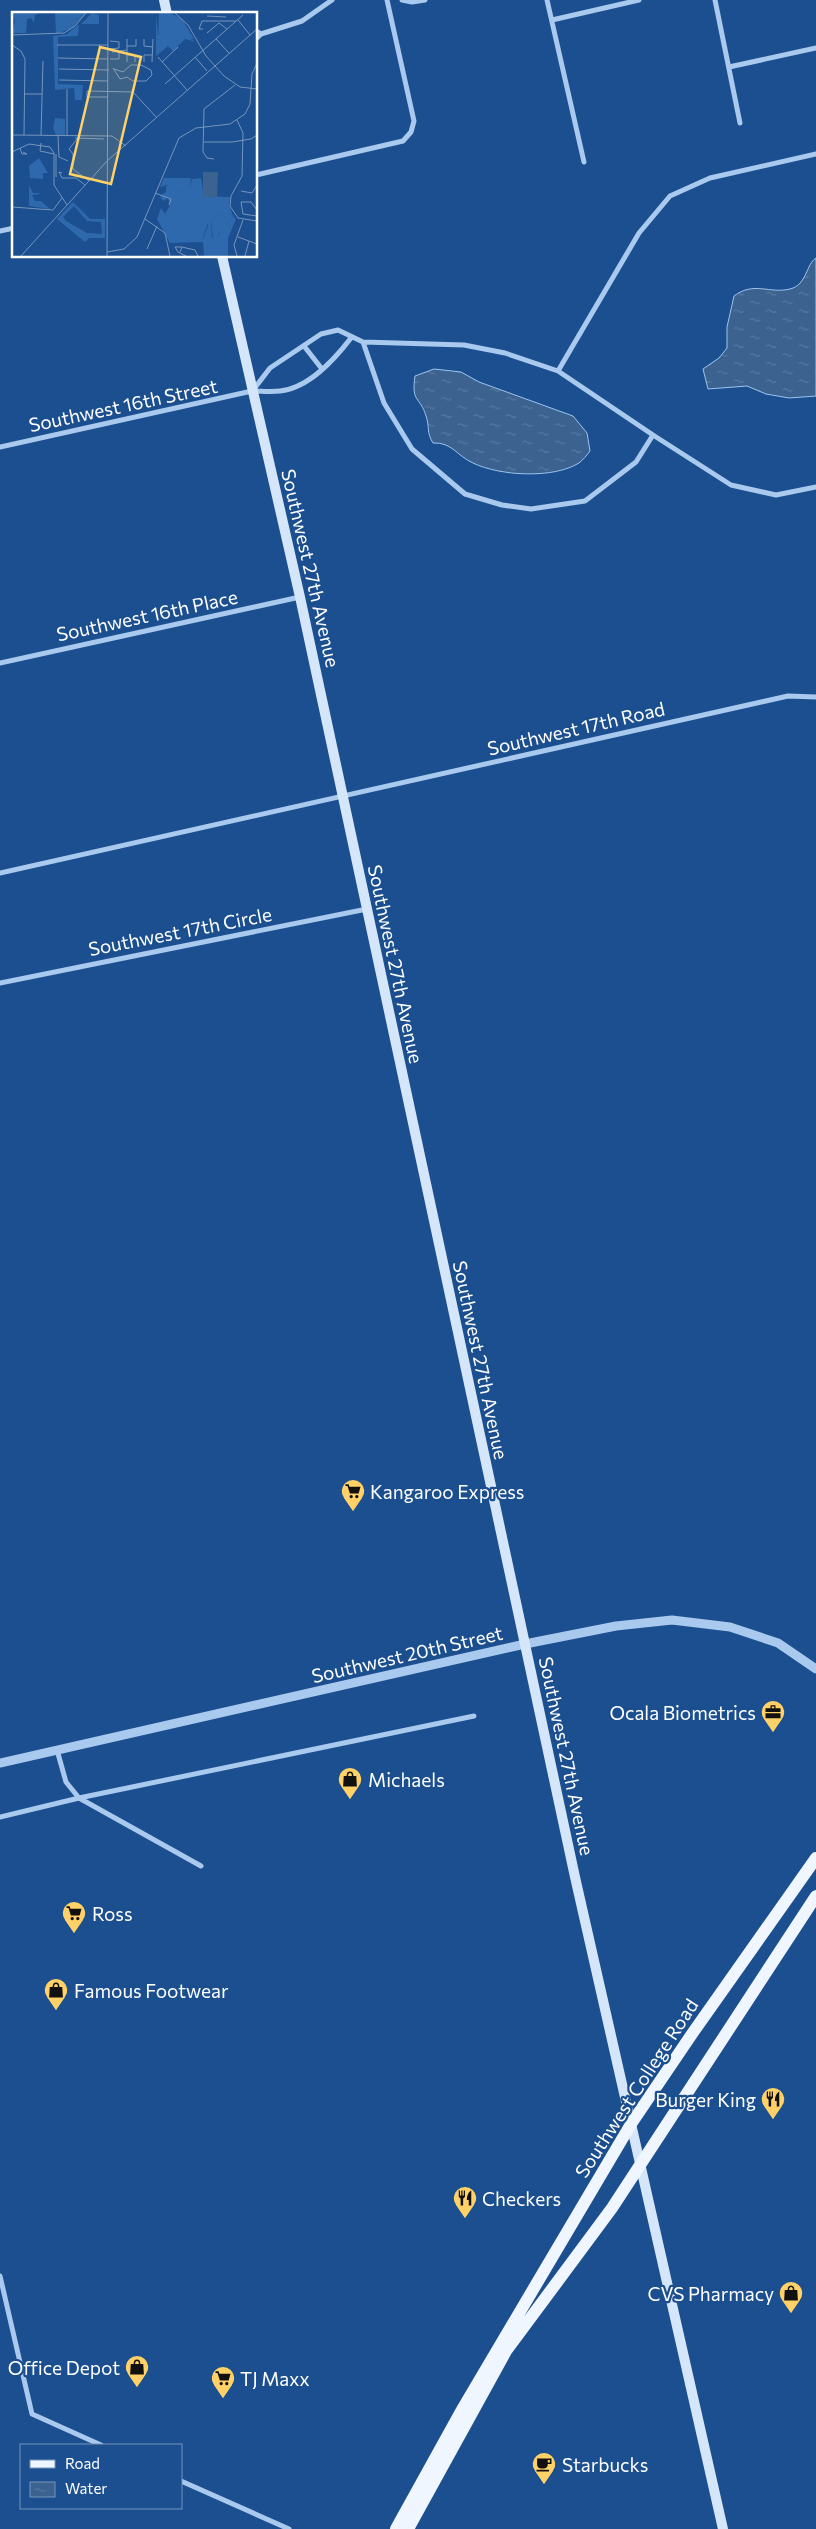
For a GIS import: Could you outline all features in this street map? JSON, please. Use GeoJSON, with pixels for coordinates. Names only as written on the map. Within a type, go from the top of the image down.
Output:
{"type":"FeatureCollection","features":[{"type":"Feature","properties":{"kind":"main road","name":"Southwest 27th Avenue"},"geometry":{"type":"LineString","coordinates":[[222,258],[300,597],[575,1877],[724,2529]]}},
{"type":"Feature","properties":{"kind":"main road","name":"Southwest College Road"},"geometry":{"type":"LineString","coordinates":[[396,2529],[463,2408],[631,2124],[816,1858]]}},
{"type":"Feature","properties":{"kind":"main road"},"geometry":{"type":"LineString","coordinates":[[408,2529],[506,2351],[612,2208],[816,1896]]}},
{"type":"Feature","properties":{"kind":"street"},"geometry":{"type":"LineString","coordinates":[[259,32],[302,21],[332,0]]}},
{"type":"Feature","properties":{"kind":"street"},"geometry":{"type":"LineString","coordinates":[[258,175],[403,140],[411,132],[414,121],[387,0]]}},
{"type":"Feature","properties":{"kind":"street"},"geometry":{"type":"LineString","coordinates":[[402,0],[425,0]]}},
{"type":"Feature","properties":{"kind":"street"},"geometry":{"type":"LineString","coordinates":[[547,0],[584,162]]}},
{"type":"Feature","properties":{"kind":"street"},"geometry":{"type":"LineString","coordinates":[[552,20],[639,0]]}},
{"type":"Feature","properties":{"kind":"street"},"geometry":{"type":"LineString","coordinates":[[715,0],[740,123]]}},
{"type":"Feature","properties":{"kind":"street"},"geometry":{"type":"LineString","coordinates":[[729,67],[816,48]]}},
{"type":"Feature","properties":{"kind":"street"},"geometry":{"type":"LineString","coordinates":[[558,371],[639,233],[670,196],[710,178],[816,154]]}},
{"type":"Feature","properties":{"kind":"street"},"geometry":{"type":"LineString","coordinates":[[252,392],[270,368],[321,334],[338,330],[351,338],[363,342],[464,344],[504,353],[558,371],[731,485],[776,495],[816,487]]}},
{"type":"Feature","properties":{"kind":"street","name":"Southwest 16th Street"},"geometry":{"type":"LineString","coordinates":[[0,447],[252,392],[281,391],[304,382],[322,369],[337,356],[351,338]]}},
{"type":"Feature","properties":{"kind":"street"},"geometry":{"type":"LineString","coordinates":[[363,342],[384,404],[412,449],[465,494],[502,505],[531,509],[585,501],[636,462],[653,435]]}},
{"type":"Feature","properties":{"kind":"street"},"geometry":{"type":"LineString","coordinates":[[304,346],[322,369]]}},
{"type":"Feature","properties":{"kind":"street","name":"Southwest 16th Place"},"geometry":{"type":"LineString","coordinates":[[0,662],[300,597]]}},
{"type":"Feature","properties":{"kind":"street","name":"Southwest 17th Road"},"geometry":{"type":"LineString","coordinates":[[342,795],[788,696],[816,697]]}},
{"type":"Feature","properties":{"kind":"street"},"geometry":{"type":"LineString","coordinates":[[0,873],[342,795]]}},
{"type":"Feature","properties":{"kind":"street","name":"Southwest 17th Circle"},"geometry":{"type":"LineString","coordinates":[[0,983],[366,909]]}},
{"type":"Feature","properties":{"kind":"street","name":"Southwest 20th Street"},"geometry":{"type":"LineString","coordinates":[[0,1763],[525,1644],[616,1626],[672,1620],[730,1627],[778,1643],[816,1669]]}},
{"type":"Feature","properties":{"kind":"street"},"geometry":{"type":"LineString","coordinates":[[0,1818],[78,1798],[474,1716]]}},
{"type":"Feature","properties":{"kind":"street"},"geometry":{"type":"LineString","coordinates":[[57,1750],[66,1782],[78,1798],[201,1866]]}},
{"type":"Feature","properties":{"kind":"street"},"geometry":{"type":"LineString","coordinates":[[0,2276],[32,2414],[99,2444]]}},
{"type":"Feature","properties":{"kind":"street"},"geometry":{"type":"LineString","coordinates":[[182,2481],[289,2529]]}},
{"type":"Feature","properties":{"kind":"water"},"geometry":{"type":"Polygon","coordinates":[[[816,258],[816,396],[789,398],[766,394],[747,386],[708,389],[703,369],[719,358],[727,348],[727,327],[734,296],[748,289],[782,290],[796,287],[816,258]]]}},
{"type":"Feature","properties":{"kind":"water"},"geometry":{"type":"Polygon","coordinates":[[[434,369],[461,372],[479,382],[573,416],[587,433],[590,451],[579,463],[568,468],[555,472],[526,474],[497,471],[484,467],[467,460],[450,447],[440,443],[433,443],[424,410],[415,395],[414,385],[415,376],[434,369]]]}},
{"type":"Feature","properties":{"kind":"place","name":"Kangaroo Express"},"geometry":{"type":"Point","coordinates":[353,1512]}},
{"type":"Feature","properties":{"kind":"place","name":"Ocala Biometrics"},"geometry":{"type":"Point","coordinates":[773,1733]}},
{"type":"Feature","properties":{"kind":"place","name":"Michaels"},"geometry":{"type":"Point","coordinates":[350,1800]}},
{"type":"Feature","properties":{"kind":"place","name":"Ross"},"geometry":{"type":"Point","coordinates":[74,1934]}},
{"type":"Feature","properties":{"kind":"place","name":"Famous Footwear"},"geometry":{"type":"Point","coordinates":[56,2011]}},
{"type":"Feature","properties":{"kind":"place","name":"Burger King"},"geometry":{"type":"Point","coordinates":[773,2120]}},
{"type":"Feature","properties":{"kind":"place","name":"Checkers"},"geometry":{"type":"Point","coordinates":[465,2219]}},
{"type":"Feature","properties":{"kind":"place","name":"CVS Pharmacy"},"geometry":{"type":"Point","coordinates":[791,2314]}},
{"type":"Feature","properties":{"kind":"place","name":"Office Depot"},"geometry":{"type":"Point","coordinates":[137,2388]}},
{"type":"Feature","properties":{"kind":"place","name":"TJ Maxx"},"geometry":{"type":"Point","coordinates":[223,2399]}},
{"type":"Feature","properties":{"kind":"place","name":"Starbucks"},"geometry":{"type":"Point","coordinates":[544,2485]}}]}
